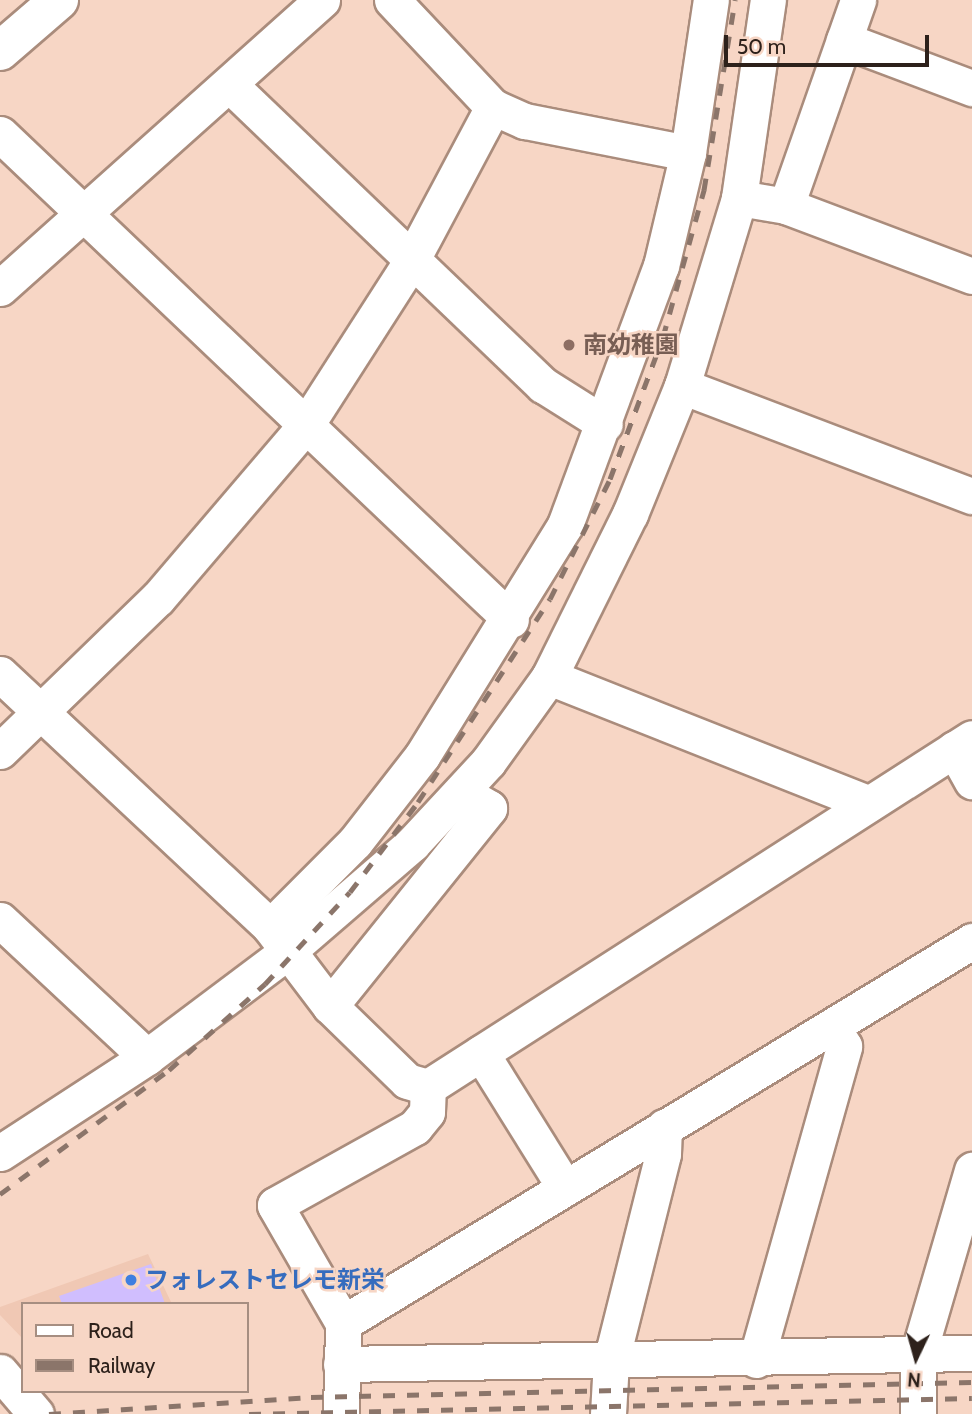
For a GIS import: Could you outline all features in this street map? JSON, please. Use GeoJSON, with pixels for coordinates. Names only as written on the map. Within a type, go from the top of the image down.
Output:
{"type":"FeatureCollection","features":[{"type":"Feature","properties":{"kind":"highway"},"geometry":{"type":"LineString","coordinates":[[0,51],[59,0]]}},
{"type":"Feature","properties":{"kind":"street"},"geometry":{"type":"LineString","coordinates":[[0,288],[322,0]]}},
{"type":"Feature","properties":{"kind":"street"},"geometry":{"type":"LineString","coordinates":[[391,0],[493,107],[524,121],[688,153]]}},
{"type":"Feature","properties":{"kind":"street"},"geometry":{"type":"LineString","coordinates":[[279,939],[414,767],[511,620],[565,525],[662,266],[688,153],[710,0]]}},
{"type":"Feature","properties":{"kind":"street"},"geometry":{"type":"LineString","coordinates":[[0,1153],[147,1057],[279,939],[412,844],[461,792],[549,677],[630,514],[682,386],[739,198],[768,0]]}},
{"type":"Feature","properties":{"kind":"street"},"geometry":{"type":"LineString","coordinates":[[786,206],[858,0]]}},
{"type":"Feature","properties":{"kind":"street"},"geometry":{"type":"LineString","coordinates":[[844,40],[972,88]]}},
{"type":"Feature","properties":{"kind":"street"},"geometry":{"type":"LineString","coordinates":[[230,85],[410,263],[543,385],[605,424]]}},
{"type":"Feature","properties":{"kind":"street"},"geometry":{"type":"LineString","coordinates":[[0,751],[158,598],[307,424],[410,263],[493,107]]}},
{"type":"Feature","properties":{"kind":"street"},"geometry":{"type":"LineString","coordinates":[[0,134],[81,216],[307,424],[511,620]]}},
{"type":"Feature","properties":{"kind":"street"},"geometry":{"type":"LineString","coordinates":[[739,198],[786,206],[972,276]]}},
{"type":"Feature","properties":{"kind":"street"},"geometry":{"type":"LineString","coordinates":[[682,386],[972,496]]}},
{"type":"Feature","properties":{"kind":"street"},"geometry":{"type":"LineString","coordinates":[[0,674],[279,939],[330,1006],[407,1081],[428,1087],[963,744],[972,781]]}},
{"type":"Feature","properties":{"kind":"street"},"geometry":{"type":"LineString","coordinates":[[549,677],[869,804]]}},
{"type":"Feature","properties":{"kind":"street"},"geometry":{"type":"LineString","coordinates":[[330,1006],[489,808],[461,792]]}},
{"type":"Feature","properties":{"kind":"street"},"geometry":{"type":"LineString","coordinates":[[0,920],[147,1057]]}},
{"type":"Feature","properties":{"kind":"street"},"geometry":{"type":"LineString","coordinates":[[344,1323],[972,941]]}},
{"type":"Feature","properties":{"kind":"street"},"geometry":{"type":"LineString","coordinates":[[756,1360],[844,1046],[832,1026]]}},
{"type":"Feature","properties":{"kind":"street"},"geometry":{"type":"LineString","coordinates":[[481,1053],[565,1188]]}},
{"type":"Feature","properties":{"kind":"street"},"geometry":{"type":"LineString","coordinates":[[341,1414],[344,1323],[275,1205],[415,1127],[426,1112],[428,1087]]}},
{"type":"Feature","properties":{"kind":"street"},"geometry":{"type":"LineString","coordinates":[[608,1414],[611,1361],[663,1154],[664,1127]]}},
{"type":"Feature","properties":{"kind":"street"},"geometry":{"type":"LineString","coordinates":[[918,1414],[918,1355],[972,1170]]}},
{"type":"Feature","properties":{"kind":"street"},"geometry":{"type":"LineString","coordinates":[[341,1363],[756,1360],[972,1353]]}},
{"type":"Feature","properties":{"kind":"street"},"geometry":{"type":"LineString","coordinates":[[0,1372],[36,1414]]}},
{"type":"Feature","properties":{"kind":"shaded area"},"geometry":{"type":"Polygon","coordinates":[[[148,1254],[171,1302],[21,1302],[21,1337],[0,1315],[0,1307],[148,1254]]]}},
{"type":"Feature","properties":{"kind":"building","name":"フォレストセレモ新栄"},"geometry":{"type":"Polygon","coordinates":[[[151,1264],[164,1302],[61,1302],[59,1296],[151,1264]]]}},
{"type":"Feature","properties":{"kind":"railway"},"geometry":{"type":"LineString","coordinates":[[0,1194],[169,1070],[265,984],[350,892],[418,802],[550,599],[610,479],[663,337],[704,190],[735,0]]}},
{"type":"Feature","properties":{"kind":"railway"},"geometry":{"type":"LineString","coordinates":[[49,1414],[311,1397],[972,1382]]}},
{"type":"Feature","properties":{"kind":"railway"},"geometry":{"type":"LineString","coordinates":[[249,1414],[972,1398]]}},
{"type":"Feature","properties":{"kind":"place","name":"南幼稚園"},"geometry":{"type":"Point","coordinates":[569,345]}},
{"type":"Feature","properties":{"kind":"place","name":"フォレストセレモ新栄"},"geometry":{"type":"Point","coordinates":[131,1280]}}]}
